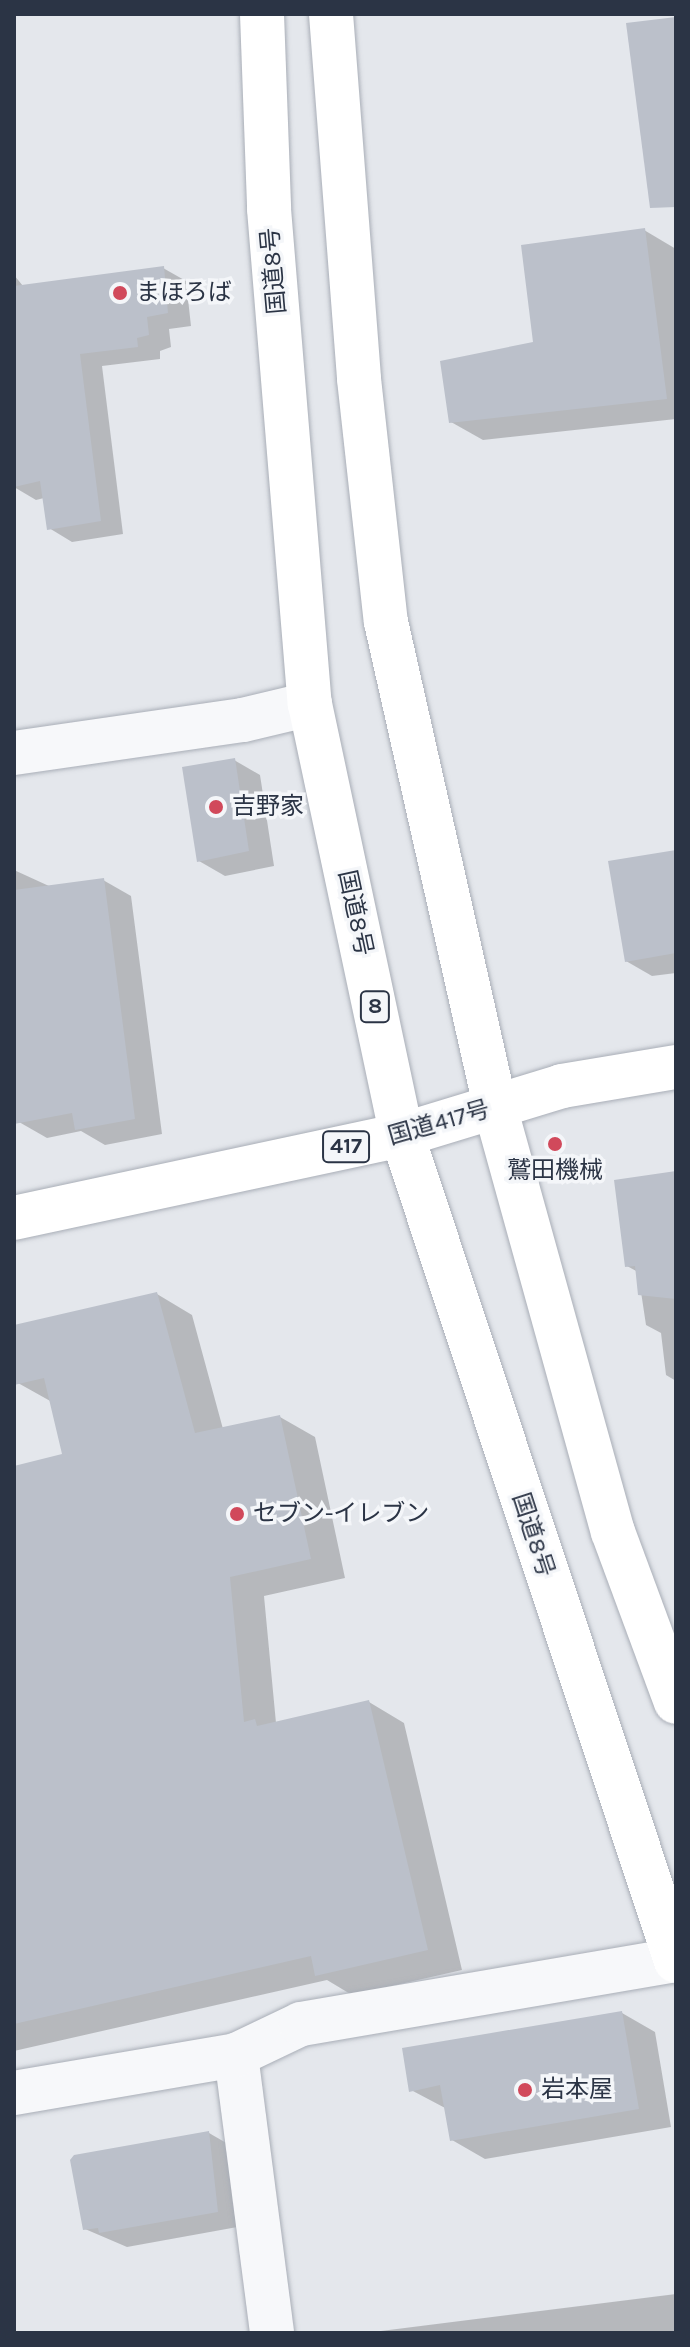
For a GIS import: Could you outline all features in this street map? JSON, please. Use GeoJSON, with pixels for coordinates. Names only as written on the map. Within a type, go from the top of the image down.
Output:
{"type":"FeatureCollection","features":[{"type":"Feature","properties":{"kind":"highway","name":"国道8号"},"geometry":{"type":"LineString","coordinates":[[262,14],[269,209],[310,704],[402,1135],[676,1960]]}},
{"type":"Feature","properties":{"kind":"highway"},"geometry":{"type":"LineString","coordinates":[[331,14],[359,379],[386,622],[495,1107],[613,1532],[676,1702]]}},
{"type":"Feature","properties":{"kind":"highway","name":"国道417号"},"geometry":{"type":"LineString","coordinates":[[14,1218],[402,1135],[562,1086],[676,1067]]}},
{"type":"Feature","properties":{"kind":"street"},"geometry":{"type":"LineString","coordinates":[[14,753],[243,720],[310,704]]}},
{"type":"Feature","properties":{"kind":"street"},"geometry":{"type":"LineString","coordinates":[[14,2093],[236,2055],[301,2024],[676,1960]]}},
{"type":"Feature","properties":{"kind":"street"},"geometry":{"type":"LineString","coordinates":[[236,2055],[272,2333]]}},
{"type":"Feature","properties":{"kind":"building"},"geometry":{"type":"Polygon","coordinates":[[[676,17],[676,207],[650,208],[626,23],[676,17]]]}},
{"type":"Feature","properties":{"kind":"building"},"geometry":{"type":"Polygon","coordinates":[[[645,228],[667,399],[449,423],[440,361],[533,342],[521,245],[645,228]]]}},
{"type":"Feature","properties":{"kind":"building"},"geometry":{"type":"Polygon","coordinates":[[[164,266],[168,313],[147,317],[149,335],[137,338],[138,347],[80,354],[101,521],[47,530],[40,481],[14,487],[14,286],[164,266]]]}},
{"type":"Feature","properties":{"kind":"building"},"geometry":{"type":"Polygon","coordinates":[[[235,758],[249,851],[197,862],[182,767],[235,758]]]}},
{"type":"Feature","properties":{"kind":"building"},"geometry":{"type":"Polygon","coordinates":[[[676,850],[676,953],[625,962],[608,861],[676,850]]]}},
{"type":"Feature","properties":{"kind":"building"},"geometry":{"type":"Polygon","coordinates":[[[104,878],[135,1119],[75,1130],[72,1113],[14,1124],[14,890],[104,878]]]}},
{"type":"Feature","properties":{"kind":"building"},"geometry":{"type":"Polygon","coordinates":[[[676,1171],[676,1299],[638,1295],[635,1266],[625,1267],[614,1180],[676,1171]]]}},
{"type":"Feature","properties":{"kind":"building"},"geometry":{"type":"Polygon","coordinates":[[[157,1292],[195,1433],[280,1415],[311,1559],[230,1577],[244,1722],[255,1719],[257,1726],[369,1700],[428,1950],[315,1976],[311,1956],[14,2024],[14,1466],[62,1454],[44,1378],[14,1385],[14,1325],[157,1292]]]}},
{"type":"Feature","properties":{"kind":"building"},"geometry":{"type":"Polygon","coordinates":[[[622,2011],[639,2109],[450,2141],[440,2085],[409,2092],[402,2048],[622,2011]]]}},
{"type":"Feature","properties":{"kind":"building"},"geometry":{"type":"Polygon","coordinates":[[[209,2131],[218,2212],[99,2233],[98,2228],[83,2230],[70,2160],[74,2155],[209,2131]]]}},
{"type":"Feature","properties":{"kind":"place","name":"まほろば"},"geometry":{"type":"Point","coordinates":[120,293]}},
{"type":"Feature","properties":{"kind":"place","name":"吉野家"},"geometry":{"type":"Point","coordinates":[216,807]}},
{"type":"Feature","properties":{"kind":"place","name":"鷲田機械"},"geometry":{"type":"Point","coordinates":[555,1144]}},
{"type":"Feature","properties":{"kind":"place","name":"セブン-イレブン"},"geometry":{"type":"Point","coordinates":[237,1514]}},
{"type":"Feature","properties":{"kind":"place","name":"岩本屋"},"geometry":{"type":"Point","coordinates":[525,2090]}}]}
